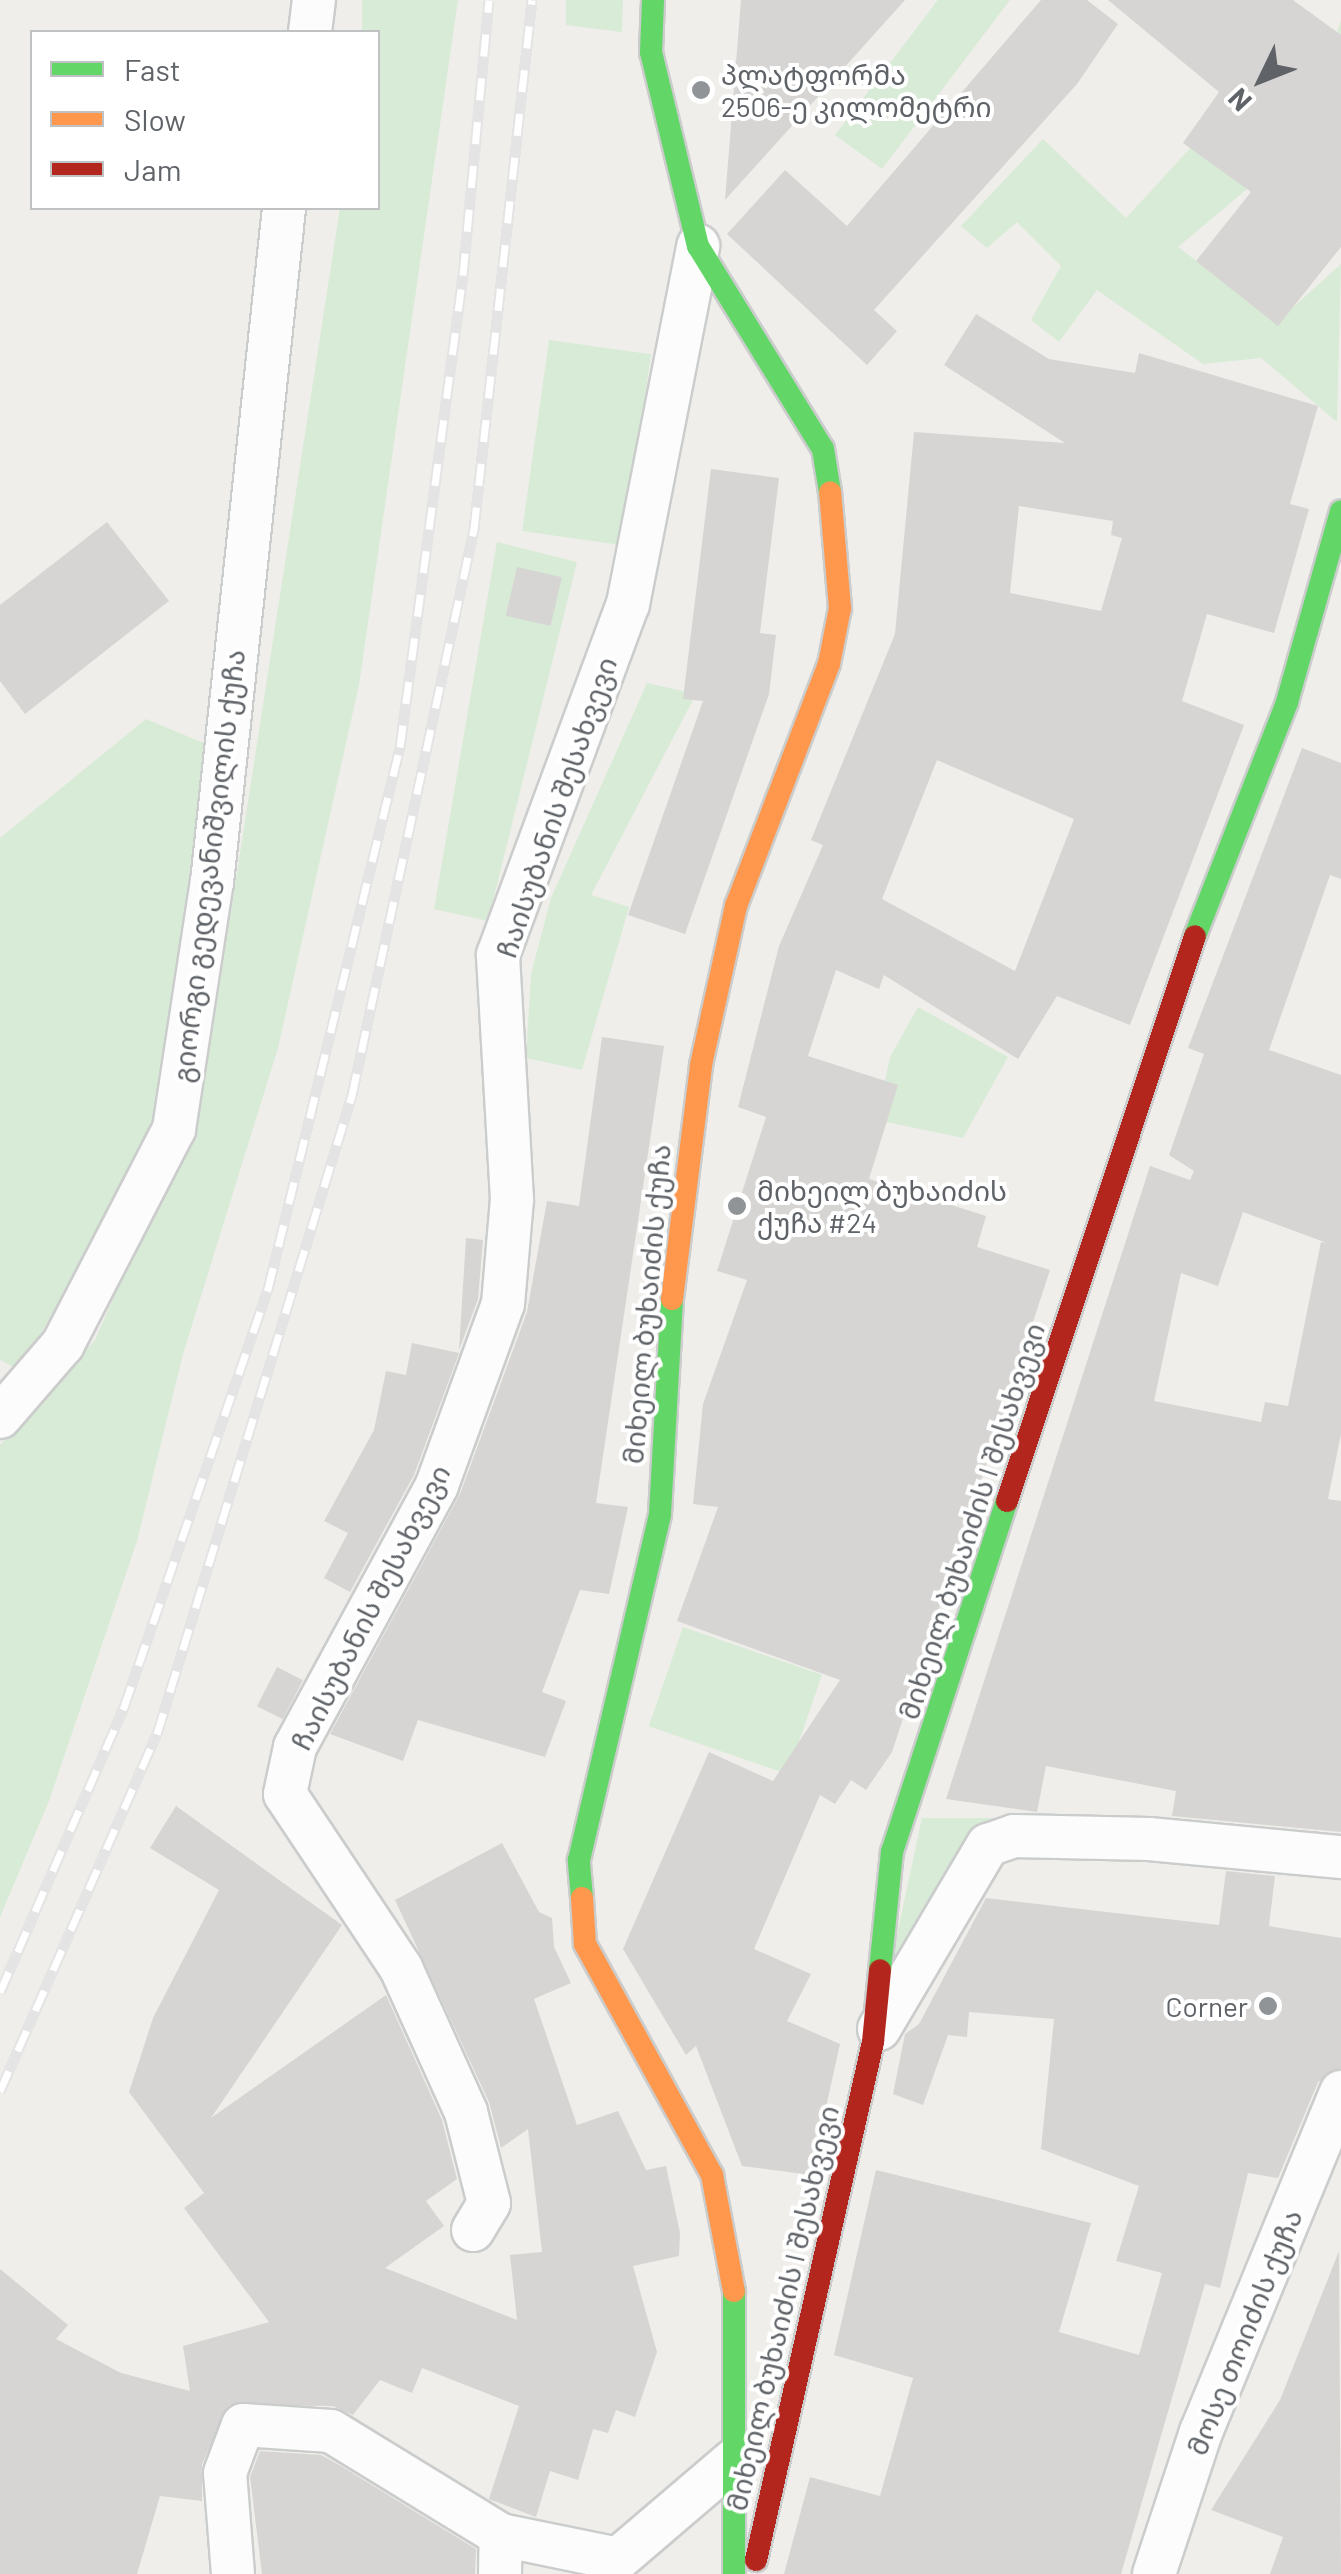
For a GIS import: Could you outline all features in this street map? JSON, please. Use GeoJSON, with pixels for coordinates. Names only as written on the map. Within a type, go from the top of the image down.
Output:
{"type":"FeatureCollection","features":[{"type":"Feature","properties":{"kind":"street"},"geometry":{"type":"LineString","coordinates":[[310,30],[314,0]]}},
{"type":"Feature","properties":{"kind":"street","name":"მიხეილ ბუხაიძის ქუჩა"},"geometry":{"type":"LineString","coordinates":[[653,0],[651,52],[698,246],[824,449],[840,608],[829,664],[736,906],[701,1066],[676,1234],[660,1514],[579,1860],[585,1944],[712,2175],[734,2266],[734,2574]]}},
{"type":"Feature","properties":{"kind":"street","name":"გიორგი გედევანიშვილის ქუჩა"},"geometry":{"type":"LineString","coordinates":[[0,1417],[63,1344],[174,1129],[212,882],[284,210]]}},
{"type":"Feature","properties":{"kind":"street","name":"ჩაისუბანის შესახვევი"},"geometry":{"type":"LineString","coordinates":[[474,2230],[489,2204],[466,2112],[402,1968],[284,1794],[295,1747],[436,1485],[503,1304],[512,1200],[498,955],[628,604],[698,246]]}},
{"type":"Feature","properties":{"kind":"street","name":"მიხეილ ბუხაიძის I შესახვევი"},"geometry":{"type":"LineString","coordinates":[[753,2574],[873,2042],[892,1852],[1182,970],[1287,702],[1341,511]]}},
{"type":"Feature","properties":{"kind":"street"},"geometry":{"type":"LineString","coordinates":[[873,2042],[988,1845],[1014,1836],[1149,1839],[1341,1857]]}},
{"type":"Feature","properties":{"kind":"street","name":"მოსე თოიძის ქუჩა"},"geometry":{"type":"LineString","coordinates":[[1154,2574],[1201,2432],[1341,2092]]}},
{"type":"Feature","properties":{"kind":"street"},"geometry":{"type":"LineString","coordinates":[[233,2574],[225,2473],[243,2425],[331,2432],[501,2555],[618,2559],[734,2460]]}},
{"type":"Feature","properties":{"kind":"green space"},"geometry":{"type":"Polygon","coordinates":[[[362,0],[458,0],[359,685],[278,1048],[183,1354],[137,1541],[49,1801],[0,1917],[0,1445],[95,1340],[203,1092],[340,210],[380,210],[380,30],[362,30],[362,0]]]}},
{"type":"Feature","properties":{"kind":"green space"},"geometry":{"type":"Polygon","coordinates":[[[566,0],[623,0],[622,32],[566,25],[566,0]]]}},
{"type":"Feature","properties":{"kind":"green space"},"geometry":{"type":"Polygon","coordinates":[[[938,0],[1010,0],[882,169],[835,135],[938,0]]]}},
{"type":"Feature","properties":{"kind":"green space"},"geometry":{"type":"Polygon","coordinates":[[[1341,20],[1341,110],[1178,247],[1277,322],[1341,264],[1337,422],[1261,358],[1203,364],[1097,290],[1059,342],[1031,320],[1061,266],[1017,222],[987,248],[961,226],[1043,139],[1126,218],[1195,143],[1322,76],[1341,20]]]}},
{"type":"Feature","properties":{"kind":"green space"},"geometry":{"type":"Polygon","coordinates":[[[549,340],[651,354],[624,545],[522,531],[549,340]]]}},
{"type":"Feature","properties":{"kind":"green space"},"geometry":{"type":"Polygon","coordinates":[[[497,542],[577,562],[488,921],[434,909],[497,542]]]}},
{"type":"Feature","properties":{"kind":"green space"},"geometry":{"type":"Polygon","coordinates":[[[647,683],[696,694],[591,895],[629,907],[582,1070],[526,1058],[531,974],[551,898],[647,683]]]}},
{"type":"Feature","properties":{"kind":"green space"},"geometry":{"type":"Polygon","coordinates":[[[146,719],[211,746],[150,1150],[19,1370],[0,1360],[0,838],[146,719]]]}},
{"type":"Feature","properties":{"kind":"green space"},"geometry":{"type":"Polygon","coordinates":[[[918,1007],[1008,1057],[963,1138],[877,1120],[890,1057],[918,1007]]]}},
{"type":"Feature","properties":{"kind":"green space"},"geometry":{"type":"Polygon","coordinates":[[[683,1627],[822,1675],[788,1774],[649,1726],[683,1627]]]}},
{"type":"Feature","properties":{"kind":"green space"},"geometry":{"type":"Polygon","coordinates":[[[922,1818],[1005,1818],[887,1981],[922,1818]]]}},
{"type":"Feature","properties":{"kind":"building"},"geometry":{"type":"Polygon","coordinates":[[[741,0],[905,0],[725,200],[741,0]]]}},
{"type":"Feature","properties":{"kind":"building"},"geometry":{"type":"Polygon","coordinates":[[[1041,0],[1087,0],[1118,24],[1077,84],[874,310],[897,331],[867,365],[727,234],[785,170],[847,226],[1041,0]]]}},
{"type":"Feature","properties":{"kind":"building"},"geometry":{"type":"Polygon","coordinates":[[[1108,0],[1293,0],[1341,35],[1341,247],[1278,326],[1196,261],[1251,192],[1183,143],[1219,92],[1108,0]]]}},
{"type":"Feature","properties":{"kind":"building"},"geometry":{"type":"Polygon","coordinates":[[[976,314],[1049,359],[1135,373],[1139,353],[1318,406],[1290,504],[1309,509],[1274,633],[1207,614],[1182,701],[1244,725],[1130,1025],[1057,996],[1018,1059],[884,975],[879,989],[836,970],[808,1056],[898,1085],[869,1179],[986,1216],[977,1247],[1050,1270],[892,1752],[866,1790],[851,1780],[835,1804],[820,1795],[754,1949],[811,1974],[787,2021],[840,2044],[811,2175],[742,2166],[696,2046],[686,2055],[623,1949],[709,1752],[773,1781],[840,1680],[677,1621],[718,1507],[693,1504],[703,1404],[747,1280],[717,1271],[766,1117],[738,1107],[779,946],[823,845],[811,840],[895,634],[914,432],[1065,443],[944,365],[976,314]],[[1019,506],[1010,593],[1101,611],[1122,538],[1111,535],[1113,521],[1019,506]],[[937,760],[882,899],[1015,971],[1074,819],[937,760]]]}},
{"type":"Feature","properties":{"kind":"building"},"geometry":{"type":"Polygon","coordinates":[[[711,469],[779,478],[760,633],[776,635],[769,694],[685,934],[628,915],[703,701],[683,699],[711,469]]]}},
{"type":"Feature","properties":{"kind":"building"},"geometry":{"type":"Polygon","coordinates":[[[107,522],[169,601],[25,714],[0,681],[0,605],[107,522]]]}},
{"type":"Feature","properties":{"kind":"building"},"geometry":{"type":"Polygon","coordinates":[[[517,567],[562,577],[551,626],[506,616],[517,567]]]}},
{"type":"Feature","properties":{"kind":"building"},"geometry":{"type":"Polygon","coordinates":[[[1302,748],[1341,763],[1341,879],[1330,875],[1269,1050],[1341,1075],[1341,1434],[1328,1499],[1341,1501],[1341,1832],[1172,1816],[1176,1791],[1046,1766],[1037,1812],[946,1799],[1150,1166],[1190,1180],[1194,1171],[1169,1155],[1204,1054],[1188,1048],[1302,748]],[[1243,1212],[1218,1286],[1181,1273],[1154,1401],[1261,1422],[1265,1402],[1288,1406],[1321,1242],[1327,1243],[1243,1212]]]}},
{"type":"Feature","properties":{"kind":"building"},"geometry":{"type":"Polygon","coordinates":[[[602,1037],[664,1046],[596,1503],[628,1507],[609,1594],[580,1590],[542,1692],[566,1701],[545,1757],[418,1720],[403,1761],[330,1734],[460,1494],[527,1312],[547,1201],[579,1206],[602,1037]]]}},
{"type":"Feature","properties":{"kind":"building"},"geometry":{"type":"Polygon","coordinates":[[[466,1238],[483,1240],[478,1299],[459,1350],[466,1238]]]}},
{"type":"Feature","properties":{"kind":"building"},"geometry":{"type":"Polygon","coordinates":[[[412,1343],[459,1353],[414,1475],[350,1592],[324,1578],[348,1533],[324,1521],[374,1430],[386,1371],[406,1375],[412,1343]]]}},
{"type":"Feature","properties":{"kind":"building"},"geometry":{"type":"Polygon","coordinates":[[[277,1667],[303,1680],[283,1719],[257,1706],[277,1667]]]}},
{"type":"Feature","properties":{"kind":"building"},"geometry":{"type":"Polygon","coordinates":[[[176,1806],[342,1925],[211,2118],[386,1995],[442,2120],[457,2179],[426,2201],[444,2226],[385,2268],[517,2320],[510,2255],[542,2252],[528,2129],[501,2148],[489,2102],[395,1900],[502,1843],[539,1912],[552,1918],[554,1947],[571,1983],[534,1999],[577,2125],[618,2111],[646,2170],[666,2166],[680,2233],[679,2256],[633,2266],[657,2352],[635,2417],[616,2410],[608,2433],[593,2429],[578,2480],[550,2471],[536,2517],[489,2499],[519,2406],[422,2368],[412,2393],[380,2380],[353,2415],[333,2406],[229,2405],[202,2464],[202,2501],[160,2496],[137,2574],[0,2574],[0,2269],[68,2325],[56,2339],[121,2373],[190,2391],[183,2346],[269,2322],[184,2208],[204,2193],[129,2092],[153,2018],[219,1890],[150,1848],[176,1806]]]}},
{"type":"Feature","properties":{"kind":"building"},"geometry":{"type":"Polygon","coordinates":[[[1226,1871],[1275,1876],[1269,1926],[1341,1938],[1341,2068],[1318,2082],[1278,2178],[1248,2173],[1220,2288],[1205,2284],[1121,2574],[784,2574],[810,2477],[880,2496],[913,2378],[834,2355],[876,2170],[1091,2223],[1059,2332],[1139,2355],[1162,2273],[1116,2261],[1139,2186],[1041,2149],[1054,2019],[969,2012],[967,2037],[948,2035],[923,2105],[893,2094],[905,2034],[919,2024],[986,1898],[1219,1925],[1226,1871]]]}},
{"type":"Feature","properties":{"kind":"building"},"geometry":{"type":"Polygon","coordinates":[[[1339,2251],[1341,2574],[1270,2574],[1283,2537],[1211,2510],[1280,2400],[1339,2251]]]}},
{"type":"Feature","properties":{"kind":"building"},"geometry":{"type":"Polygon","coordinates":[[[260,2451],[321,2455],[341,2466],[476,2549],[475,2574],[262,2574],[250,2477],[260,2451]]]}},
{"type":"Feature","properties":{"kind":"railway"},"geometry":{"type":"LineString","coordinates":[[0,1992],[124,1707],[268,1289],[400,747],[463,275],[489,0]]}},
{"type":"Feature","properties":{"kind":"railway"},"geometry":{"type":"LineString","coordinates":[[0,2091],[157,1734],[352,1095],[474,529],[532,0]]}},
{"type":"Feature","properties":{"kind":"traffic: fast"},"geometry":{"type":"LineString","coordinates":[[653,0],[651,52],[698,246],[823,449],[830,492]]}},
{"type":"Feature","properties":{"kind":"traffic: fast"},"geometry":{"type":"LineString","coordinates":[[1195,936],[1287,702],[1341,511]]}},
{"type":"Feature","properties":{"kind":"traffic: fast"},"geometry":{"type":"LineString","coordinates":[[582,1898],[579,1860],[660,1514],[672,1299]]}},
{"type":"Feature","properties":{"kind":"traffic: fast"},"geometry":{"type":"LineString","coordinates":[[880,1970],[892,1852],[1007,1501]]}},
{"type":"Feature","properties":{"kind":"traffic: fast"},"geometry":{"type":"LineString","coordinates":[[734,2291],[734,2574]]}},
{"type":"Feature","properties":{"kind":"traffic: slow"},"geometry":{"type":"LineString","coordinates":[[672,1299],[701,1065],[736,906],[829,664],[840,608],[830,492]]}},
{"type":"Feature","properties":{"kind":"traffic: slow"},"geometry":{"type":"LineString","coordinates":[[582,1898],[585,1944],[712,2175],[734,2291]]}},
{"type":"Feature","properties":{"kind":"traffic: jam"},"geometry":{"type":"LineString","coordinates":[[1007,1501],[1195,936]]}},
{"type":"Feature","properties":{"kind":"traffic: jam"},"geometry":{"type":"LineString","coordinates":[[756,2560],[873,2042],[880,1970]]}},
{"type":"Feature","properties":{"kind":"place","name":"პლატფორმა 2506-ე კილომეტრი"},"geometry":{"type":"Point","coordinates":[701,90]}},
{"type":"Feature","properties":{"kind":"place","name":"მიხეილ ბუხაიძის ქუჩა #24"},"geometry":{"type":"Point","coordinates":[737,1206]}},
{"type":"Feature","properties":{"kind":"place","name":"Corner"},"geometry":{"type":"Point","coordinates":[1268,2006]}}]}
